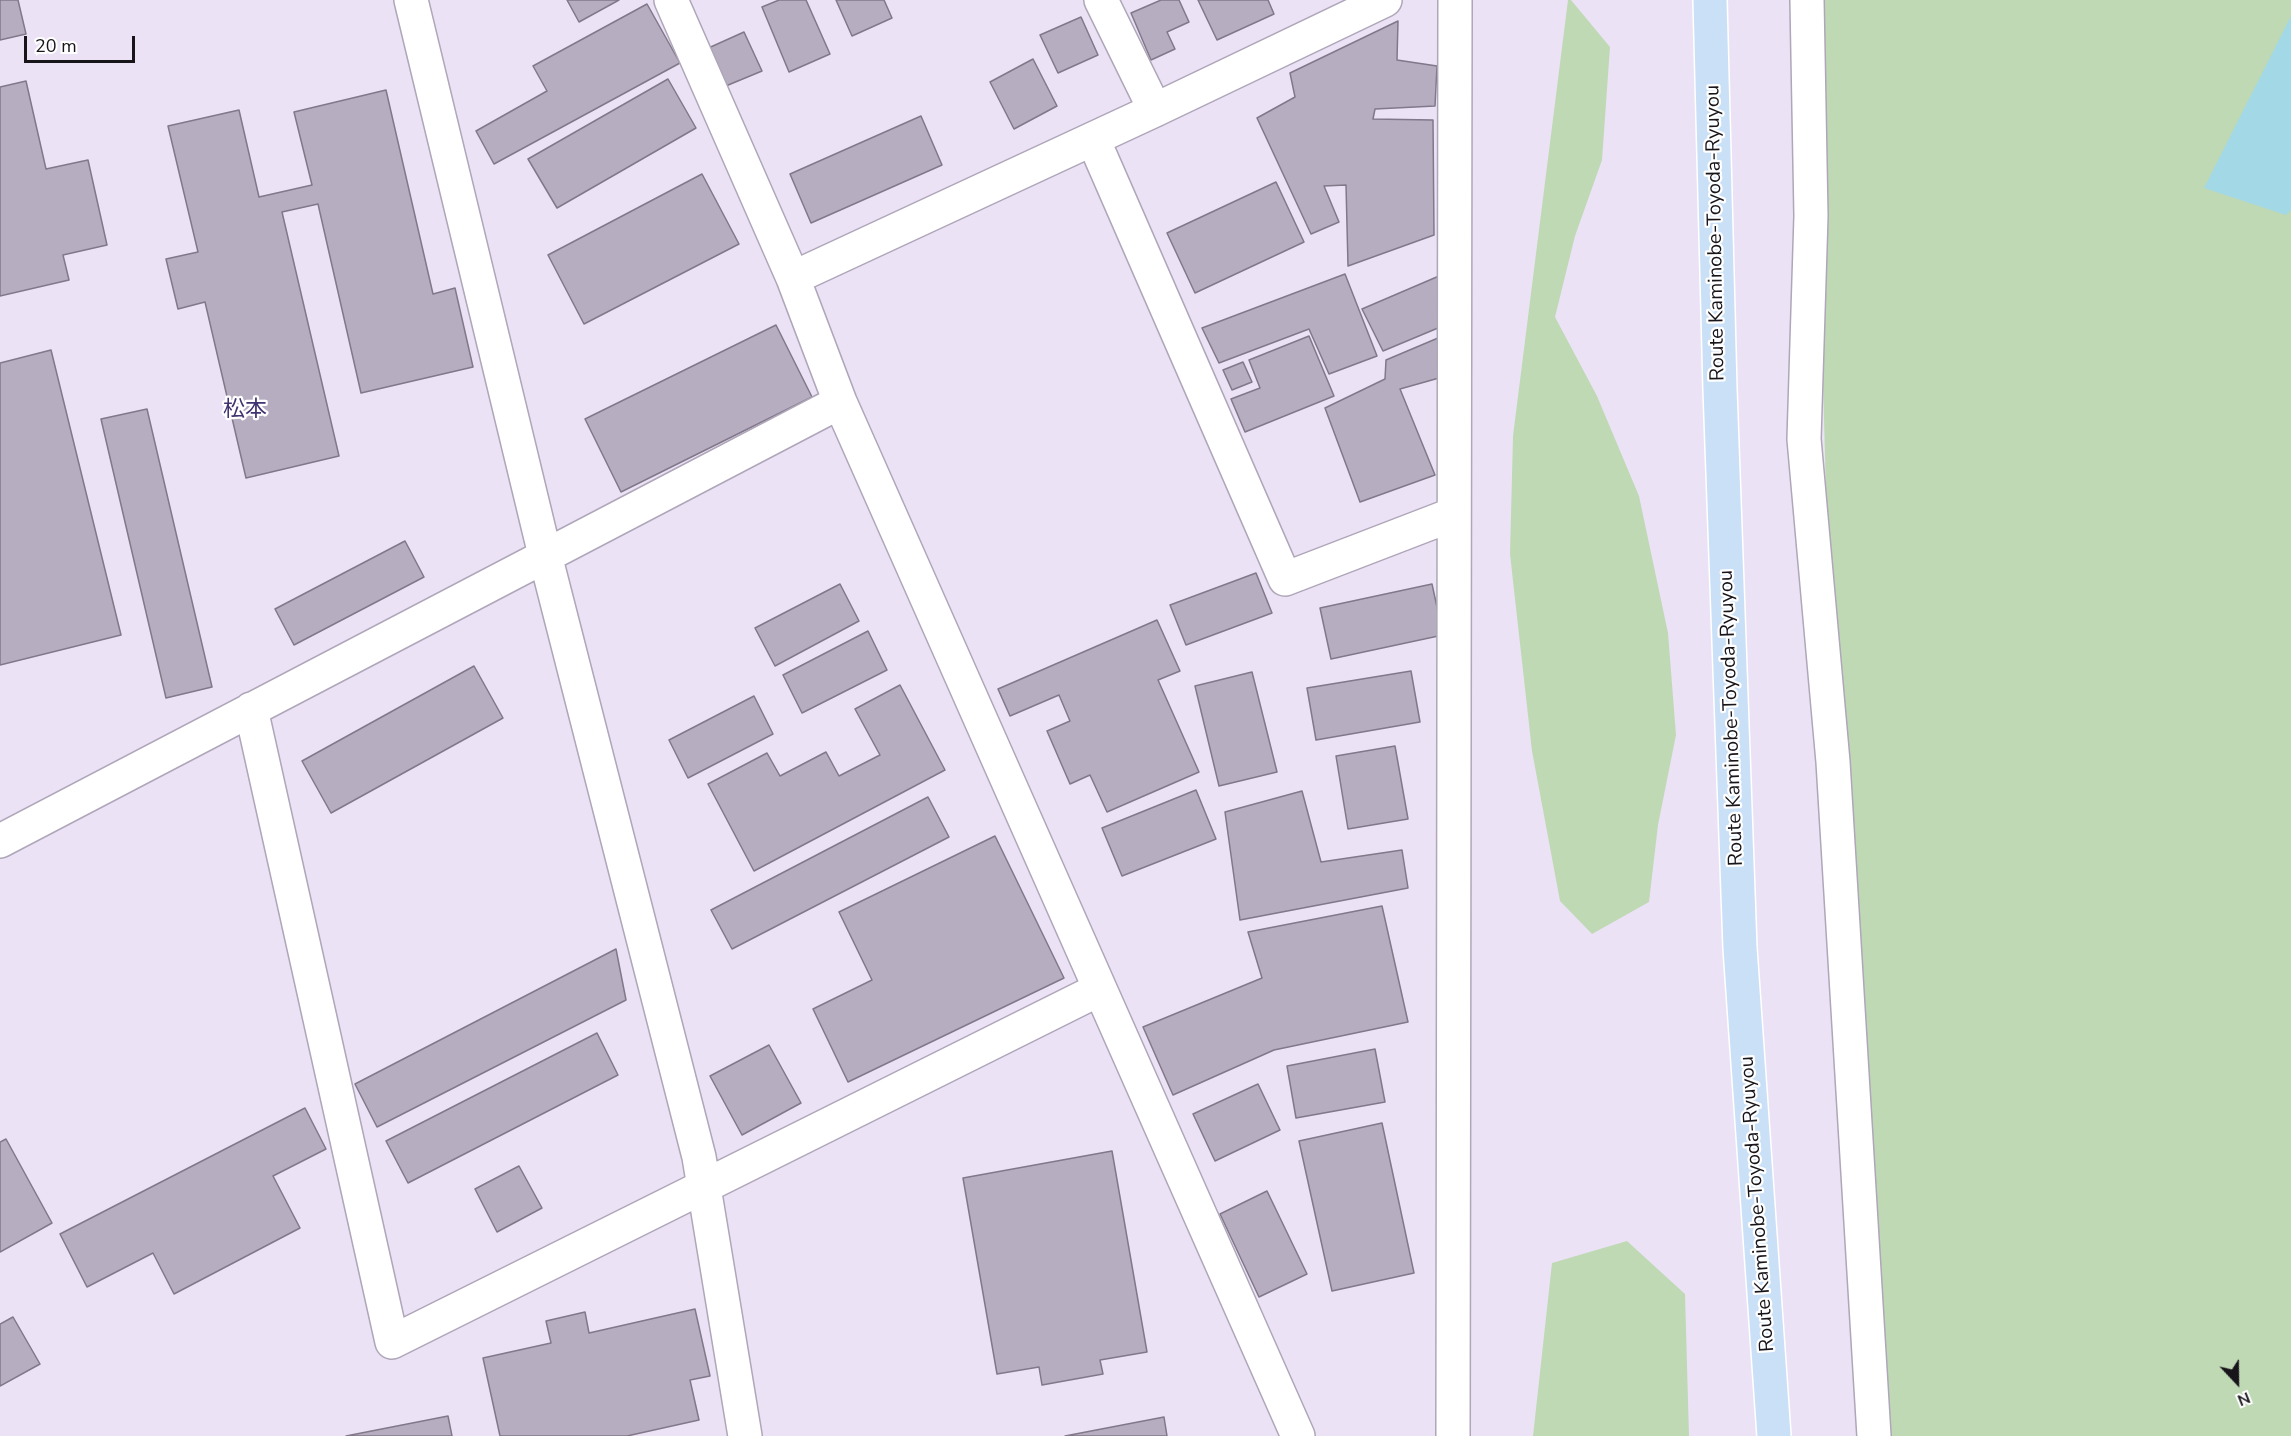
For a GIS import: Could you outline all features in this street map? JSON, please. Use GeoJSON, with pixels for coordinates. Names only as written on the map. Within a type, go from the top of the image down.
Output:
{"type":"FeatureCollection","features":[{"type":"Feature","properties":{"kind":"main road","name":"Route Kaminobe-Toyoda-Ryuyou"},"geometry":{"type":"LineString","coordinates":[[1710,0],[1720,413],[1740,948],[1774,1436]]}},
{"type":"Feature","properties":{"kind":"street"},"geometry":{"type":"LineString","coordinates":[[411,0],[545,555],[696,1145],[745,1436]]}},
{"type":"Feature","properties":{"kind":"street"},"geometry":{"type":"LineString","coordinates":[[1101,0],[1155,110]]}},
{"type":"Feature","properties":{"kind":"street"},"geometry":{"type":"LineString","coordinates":[[792,278],[1155,110],[1385,0]]}},
{"type":"Feature","properties":{"kind":"street"},"geometry":{"type":"LineString","coordinates":[[1453,1436],[1455,0]]}},
{"type":"Feature","properties":{"kind":"street"},"geometry":{"type":"LineString","coordinates":[[1807,0],[1811,216],[1804,439],[1833,762],[1874,1436]]}},
{"type":"Feature","properties":{"kind":"street"},"geometry":{"type":"LineString","coordinates":[[676,2],[792,278],[840,402],[1298,1436]]}},
{"type":"Feature","properties":{"kind":"street"},"geometry":{"type":"LineString","coordinates":[[1093,139],[1285,579],[1454,514]]}},
{"type":"Feature","properties":{"kind":"street"},"geometry":{"type":"LineString","coordinates":[[0,841],[840,402]]}},
{"type":"Feature","properties":{"kind":"street"},"geometry":{"type":"LineString","coordinates":[[251,709],[392,1342],[1100,989]]}},
{"type":"Feature","properties":{"kind":"green space"},"geometry":{"type":"Polygon","coordinates":[[[1568,0],[1571,0],[1610,47],[1602,160],[1575,236],[1555,317],[1597,396],[1639,496],[1668,633],[1676,735],[1658,825],[1649,902],[1592,934],[1560,901],[1532,751],[1510,554],[1513,436],[1568,0]]]}},
{"type":"Feature","properties":{"kind":"green space"},"geometry":{"type":"Polygon","coordinates":[[[1813,0],[2291,0],[2291,1436],[1874,1436],[1833,762],[1813,0]]]}},
{"type":"Feature","properties":{"kind":"green space"},"geometry":{"type":"Polygon","coordinates":[[[1627,1241],[1685,1294],[1689,1436],[1533,1436],[1552,1263],[1627,1241]]]}},
{"type":"Feature","properties":{"kind":"water"},"geometry":{"type":"Polygon","coordinates":[[[2291,16],[2291,210],[2286,215],[2204,188],[2291,16]]]}},
{"type":"Feature","properties":{"kind":"building"},"geometry":{"type":"Polygon","coordinates":[[[0,0],[18,0],[26,34],[0,40],[0,0]]]}},
{"type":"Feature","properties":{"kind":"building"},"geometry":{"type":"Polygon","coordinates":[[[567,0],[619,0],[579,22],[567,0]]]}},
{"type":"Feature","properties":{"kind":"building"},"geometry":{"type":"Polygon","coordinates":[[[779,0],[806,0],[830,54],[789,72],[762,7],[779,0]]]}},
{"type":"Feature","properties":{"kind":"building"},"geometry":{"type":"Polygon","coordinates":[[[836,0],[884,0],[892,18],[852,36],[836,0]]]}},
{"type":"Feature","properties":{"kind":"building"},"geometry":{"type":"Polygon","coordinates":[[[1161,0],[1179,0],[1189,22],[1167,32],[1175,49],[1151,60],[1131,13],[1161,0]]]}},
{"type":"Feature","properties":{"kind":"building"},"geometry":{"type":"Polygon","coordinates":[[[1198,0],[1268,0],[1274,14],[1217,40],[1198,0]]]}},
{"type":"Feature","properties":{"kind":"building"},"geometry":{"type":"Polygon","coordinates":[[[647,4],[680,63],[494,164],[476,131],[547,91],[533,66],[647,4]]]}},
{"type":"Feature","properties":{"kind":"building"},"geometry":{"type":"Polygon","coordinates":[[[1081,17],[1098,55],[1058,73],[1040,35],[1081,17]]]}},
{"type":"Feature","properties":{"kind":"building"},"geometry":{"type":"Polygon","coordinates":[[[1398,21],[1397,60],[1437,66],[1435,106],[1375,109],[1373,119],[1433,120],[1434,235],[1348,266],[1346,185],[1324,186],[1339,222],[1311,234],[1257,118],[1295,97],[1290,73],[1398,21]]]}},
{"type":"Feature","properties":{"kind":"building"},"geometry":{"type":"Polygon","coordinates":[[[744,32],[762,71],[721,88],[704,50],[744,32]]]}},
{"type":"Feature","properties":{"kind":"building"},"geometry":{"type":"Polygon","coordinates":[[[1033,59],[1057,106],[1014,129],[990,82],[1033,59]]]}},
{"type":"Feature","properties":{"kind":"building"},"geometry":{"type":"Polygon","coordinates":[[[668,79],[696,128],[557,208],[528,159],[668,79]]]}},
{"type":"Feature","properties":{"kind":"building"},"geometry":{"type":"Polygon","coordinates":[[[26,81],[46,169],[88,160],[107,245],[63,255],[69,280],[0,296],[0,87],[26,81]]]}},
{"type":"Feature","properties":{"kind":"building"},"geometry":{"type":"Polygon","coordinates":[[[386,90],[433,294],[455,288],[473,367],[361,393],[318,204],[282,212],[339,456],[246,478],[205,302],[178,309],[166,259],[198,252],[168,126],[239,110],[259,197],[312,185],[294,112],[386,90]]]}},
{"type":"Feature","properties":{"kind":"building"},"geometry":{"type":"Polygon","coordinates":[[[921,116],[942,165],[811,223],[790,174],[921,116]]]}},
{"type":"Feature","properties":{"kind":"building"},"geometry":{"type":"Polygon","coordinates":[[[702,174],[739,244],[584,324],[548,255],[702,174]]]}},
{"type":"Feature","properties":{"kind":"building"},"geometry":{"type":"Polygon","coordinates":[[[1276,182],[1304,242],[1195,293],[1167,233],[1276,182]]]}},
{"type":"Feature","properties":{"kind":"building"},"geometry":{"type":"Polygon","coordinates":[[[1345,274],[1377,356],[1329,374],[1309,329],[1219,363],[1202,328],[1345,274]]]}},
{"type":"Feature","properties":{"kind":"building"},"geometry":{"type":"Polygon","coordinates":[[[1439,276],[1438,328],[1383,351],[1362,309],[1439,276]]]}},
{"type":"Feature","properties":{"kind":"building"},"geometry":{"type":"Polygon","coordinates":[[[776,325],[812,397],[621,492],[585,419],[776,325]]]}},
{"type":"Feature","properties":{"kind":"building"},"geometry":{"type":"Polygon","coordinates":[[[1309,336],[1334,396],[1245,432],[1231,399],[1260,388],[1249,360],[1309,336]]]}},
{"type":"Feature","properties":{"kind":"building"},"geometry":{"type":"Polygon","coordinates":[[[1438,338],[1439,378],[1400,389],[1435,475],[1360,502],[1325,408],[1385,379],[1386,360],[1438,338]]]}},
{"type":"Feature","properties":{"kind":"building"},"geometry":{"type":"Polygon","coordinates":[[[51,350],[121,635],[0,665],[0,363],[51,350]]]}},
{"type":"Feature","properties":{"kind":"building"},"geometry":{"type":"Polygon","coordinates":[[[1243,362],[1252,382],[1232,390],[1223,370],[1243,362]]]}},
{"type":"Feature","properties":{"kind":"building"},"geometry":{"type":"Polygon","coordinates":[[[147,409],[212,687],[166,698],[101,419],[147,409]]]}},
{"type":"Feature","properties":{"kind":"building"},"geometry":{"type":"Polygon","coordinates":[[[405,541],[424,577],[294,645],[275,609],[405,541]]]}},
{"type":"Feature","properties":{"kind":"building"},"geometry":{"type":"Polygon","coordinates":[[[1256,573],[1272,613],[1186,645],[1170,605],[1256,573]]]}},
{"type":"Feature","properties":{"kind":"building"},"geometry":{"type":"Polygon","coordinates":[[[840,584],[859,621],[775,666],[755,628],[840,584]]]}},
{"type":"Feature","properties":{"kind":"building"},"geometry":{"type":"Polygon","coordinates":[[[1432,584],[1443,635],[1331,659],[1320,608],[1432,584]]]}},
{"type":"Feature","properties":{"kind":"building"},"geometry":{"type":"Polygon","coordinates":[[[1157,620],[1180,671],[1158,680],[1199,772],[1107,812],[1090,775],[1070,784],[1047,731],[1070,721],[1059,695],[1010,716],[998,689],[1157,620]]]}},
{"type":"Feature","properties":{"kind":"building"},"geometry":{"type":"Polygon","coordinates":[[[868,631],[887,670],[802,713],[783,675],[868,631]]]}},
{"type":"Feature","properties":{"kind":"building"},"geometry":{"type":"Polygon","coordinates":[[[474,666],[503,718],[331,813],[302,761],[474,666]]]}},
{"type":"Feature","properties":{"kind":"building"},"geometry":{"type":"Polygon","coordinates":[[[1411,671],[1420,722],[1316,740],[1307,688],[1411,671]]]}},
{"type":"Feature","properties":{"kind":"building"},"geometry":{"type":"Polygon","coordinates":[[[1252,672],[1277,772],[1219,786],[1195,686],[1252,672]]]}},
{"type":"Feature","properties":{"kind":"building"},"geometry":{"type":"Polygon","coordinates":[[[900,685],[945,770],[754,871],[708,784],[767,753],[780,776],[826,752],[839,776],[880,755],[855,709],[900,685]]]}},
{"type":"Feature","properties":{"kind":"building"},"geometry":{"type":"Polygon","coordinates":[[[754,696],[773,734],[688,778],[669,740],[754,696]]]}},
{"type":"Feature","properties":{"kind":"building"},"geometry":{"type":"Polygon","coordinates":[[[1395,746],[1408,819],[1348,829],[1336,756],[1395,746]]]}},
{"type":"Feature","properties":{"kind":"building"},"geometry":{"type":"Polygon","coordinates":[[[1196,790],[1216,839],[1122,876],[1102,828],[1196,790]]]}},
{"type":"Feature","properties":{"kind":"building"},"geometry":{"type":"Polygon","coordinates":[[[1302,791],[1321,862],[1402,850],[1408,888],[1240,920],[1225,812],[1302,791]]]}},
{"type":"Feature","properties":{"kind":"building"},"geometry":{"type":"Polygon","coordinates":[[[928,797],[949,837],[732,949],[711,910],[928,797]]]}},
{"type":"Feature","properties":{"kind":"building"},"geometry":{"type":"Polygon","coordinates":[[[995,836],[1064,978],[848,1082],[813,1009],[872,980],[839,912],[995,836]]]}},
{"type":"Feature","properties":{"kind":"building"},"geometry":{"type":"Polygon","coordinates":[[[1382,906],[1408,1022],[1274,1050],[1173,1095],[1143,1027],[1262,978],[1248,932],[1382,906]]]}},
{"type":"Feature","properties":{"kind":"building"},"geometry":{"type":"Polygon","coordinates":[[[616,949],[626,1000],[377,1127],[355,1084],[616,949]]]}},
{"type":"Feature","properties":{"kind":"building"},"geometry":{"type":"Polygon","coordinates":[[[597,1033],[618,1075],[408,1183],[386,1141],[597,1033]]]}},
{"type":"Feature","properties":{"kind":"building"},"geometry":{"type":"Polygon","coordinates":[[[769,1045],[801,1103],[742,1135],[710,1076],[769,1045]]]}},
{"type":"Feature","properties":{"kind":"building"},"geometry":{"type":"Polygon","coordinates":[[[1375,1049],[1385,1102],[1296,1118],[1287,1066],[1375,1049]]]}},
{"type":"Feature","properties":{"kind":"building"},"geometry":{"type":"Polygon","coordinates":[[[1258,1084],[1280,1130],[1215,1161],[1193,1114],[1258,1084]]]}},
{"type":"Feature","properties":{"kind":"building"},"geometry":{"type":"Polygon","coordinates":[[[305,1108],[326,1149],[273,1176],[300,1228],[174,1294],[153,1253],[87,1287],[60,1234],[305,1108]]]}},
{"type":"Feature","properties":{"kind":"building"},"geometry":{"type":"Polygon","coordinates":[[[1382,1123],[1414,1273],[1332,1291],[1299,1141],[1382,1123]]]}},
{"type":"Feature","properties":{"kind":"building"},"geometry":{"type":"Polygon","coordinates":[[[6,1139],[52,1223],[0,1252],[0,1142],[6,1139]]]}},
{"type":"Feature","properties":{"kind":"building"},"geometry":{"type":"Polygon","coordinates":[[[1112,1151],[1147,1352],[1100,1360],[1103,1374],[1042,1385],[1039,1367],[997,1374],[963,1178],[1112,1151]]]}},
{"type":"Feature","properties":{"kind":"building"},"geometry":{"type":"Polygon","coordinates":[[[519,1166],[542,1208],[497,1232],[475,1189],[519,1166]]]}},
{"type":"Feature","properties":{"kind":"building"},"geometry":{"type":"Polygon","coordinates":[[[1267,1191],[1307,1274],[1259,1297],[1220,1214],[1267,1191]]]}},
{"type":"Feature","properties":{"kind":"building"},"geometry":{"type":"Polygon","coordinates":[[[695,1309],[710,1376],[690,1380],[699,1420],[627,1436],[500,1436],[483,1358],[551,1343],[546,1321],[585,1312],[589,1333],[695,1309]]]}},
{"type":"Feature","properties":{"kind":"building"},"geometry":{"type":"Polygon","coordinates":[[[13,1317],[40,1364],[0,1386],[0,1324],[13,1317]]]}},
{"type":"Feature","properties":{"kind":"building"},"geometry":{"type":"Polygon","coordinates":[[[448,1416],[452,1436],[346,1436],[448,1416]]]}},
{"type":"Feature","properties":{"kind":"building"},"geometry":{"type":"Polygon","coordinates":[[[1164,1417],[1167,1436],[1065,1436],[1164,1417]]]}},
{"type":"Feature","properties":{"kind":"district","name":"松本"},"geometry":{"type":"Point","coordinates":[245,411]}}]}
